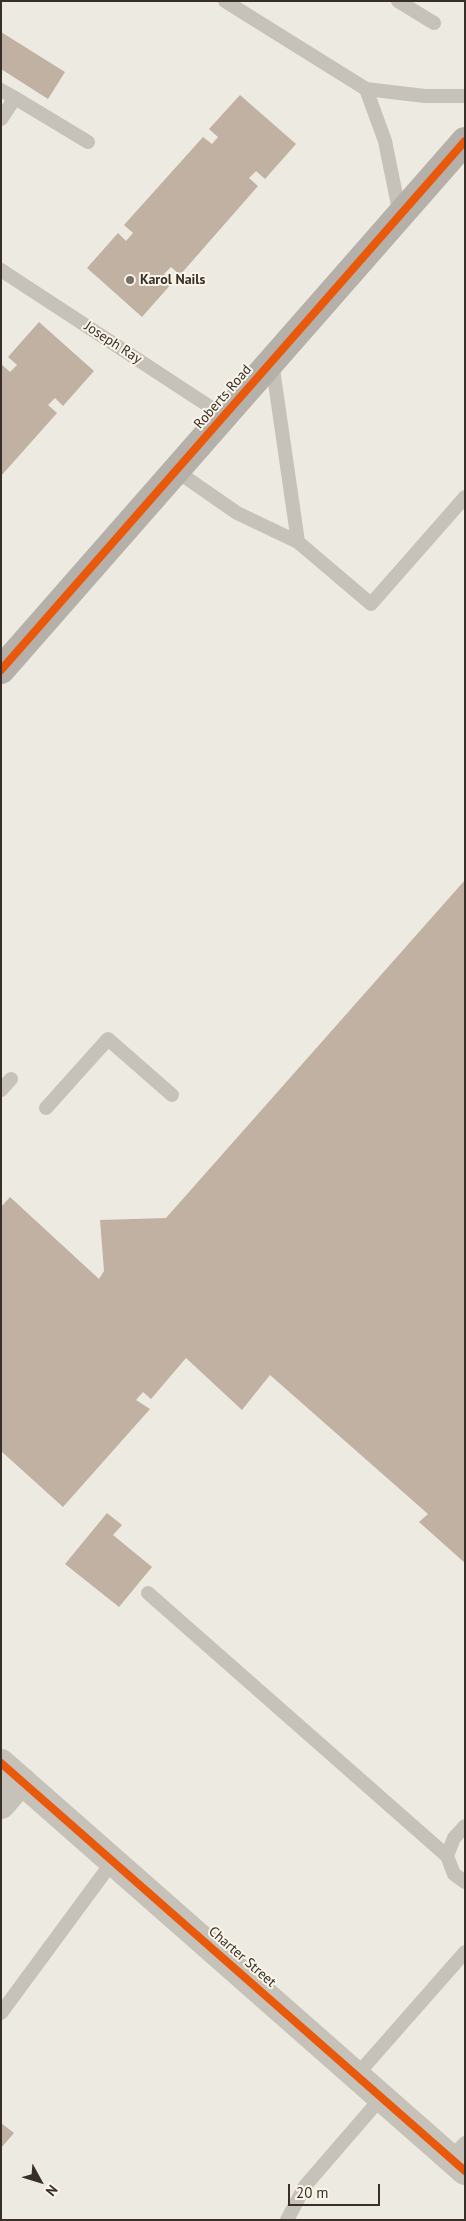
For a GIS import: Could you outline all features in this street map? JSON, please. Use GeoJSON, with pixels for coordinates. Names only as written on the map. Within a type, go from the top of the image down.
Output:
{"type":"FeatureCollection","features":[{"type":"Feature","properties":{"kind":"main road","name":"Roberts Road"},"geometry":{"type":"LineString","coordinates":[[1,670],[465,141]]}},
{"type":"Feature","properties":{"kind":"street","name":"Charter Street"},"geometry":{"type":"LineString","coordinates":[[1,1763],[381,2098],[460,2158]]}},
{"type":"Feature","properties":{"kind":"street"},"geometry":{"type":"LineString","coordinates":[[1,1805],[22,1781]]}},
{"type":"Feature","properties":{"kind":"lane"},"geometry":{"type":"LineString","coordinates":[[225,1],[366,89],[425,96],[465,96]]}},
{"type":"Feature","properties":{"kind":"lane"},"geometry":{"type":"LineString","coordinates":[[398,1],[434,23]]}},
{"type":"Feature","properties":{"kind":"lane"},"geometry":{"type":"LineString","coordinates":[[366,89],[385,141],[400,215]]}},
{"type":"Feature","properties":{"kind":"lane"},"geometry":{"type":"LineString","coordinates":[[1,90],[88,142]]}},
{"type":"Feature","properties":{"kind":"lane"},"geometry":{"type":"LineString","coordinates":[[1,119],[15,98]]}},
{"type":"Feature","properties":{"kind":"lane","name":"Joseph Ray"},"geometry":{"type":"LineString","coordinates":[[1,270],[224,416]]}},
{"type":"Feature","properties":{"kind":"lane"},"geometry":{"type":"LineString","coordinates":[[271,360],[298,542]]}},
{"type":"Feature","properties":{"kind":"lane"},"geometry":{"type":"LineString","coordinates":[[175,470],[237,512],[298,542],[371,604],[465,497]]}},
{"type":"Feature","properties":{"kind":"lane"},"geometry":{"type":"LineString","coordinates":[[46,1108],[108,1039],[172,1095]]}},
{"type":"Feature","properties":{"kind":"lane"},"geometry":{"type":"LineString","coordinates":[[1,1090],[11,1079]]}},
{"type":"Feature","properties":{"kind":"lane"},"geometry":{"type":"LineString","coordinates":[[148,1593],[447,1856],[454,1874],[465,1882]]}},
{"type":"Feature","properties":{"kind":"lane"},"geometry":{"type":"LineString","coordinates":[[447,1856],[454,1838],[465,1826]]}},
{"type":"Feature","properties":{"kind":"lane"},"geometry":{"type":"LineString","coordinates":[[1,2013],[113,1861]]}},
{"type":"Feature","properties":{"kind":"lane"},"geometry":{"type":"LineString","coordinates":[[356,2076],[465,1952]]}},
{"type":"Feature","properties":{"kind":"lane"},"geometry":{"type":"LineString","coordinates":[[287,2220],[305,2186],[381,2098]]}},
{"type":"Feature","properties":{"kind":"building"},"geometry":{"type":"Polygon","coordinates":[[[1,32],[65,72],[48,99],[1,69],[1,32]]]}},
{"type":"Feature","properties":{"kind":"building"},"geometry":{"type":"Polygon","coordinates":[[[240,95],[296,144],[265,179],[256,171],[249,178],[258,186],[180,275],[171,267],[164,274],[173,282],[142,317],[87,268],[118,233],[126,241],[133,233],[124,225],[203,137],[212,144],[218,137],[209,129],[240,95]]]}},
{"type":"Feature","properties":{"kind":"building"},"geometry":{"type":"Polygon","coordinates":[[[39,322],[94,371],[63,406],[55,398],[48,405],[57,413],[1,476],[1,364],[10,372],[17,365],[8,357],[39,322]]]}},
{"type":"Feature","properties":{"kind":"building"},"geometry":{"type":"Polygon","coordinates":[[[465,880],[465,1563],[419,1522],[428,1514],[270,1375],[242,1410],[186,1358],[151,1399],[143,1392],[136,1400],[150,1409],[63,1507],[1,1451],[1,1207],[10,1197],[99,1279],[104,1271],[100,1220],[166,1218],[465,880]]]}},
{"type":"Feature","properties":{"kind":"building"},"geometry":{"type":"Polygon","coordinates":[[[107,1513],[122,1525],[113,1535],[152,1567],[119,1607],[65,1564],[107,1513]]]}},
{"type":"Feature","properties":{"kind":"building"},"geometry":{"type":"Polygon","coordinates":[[[1,2123],[14,2133],[1,2148],[1,2123]]]}},
{"type":"Feature","properties":{"kind":"cycle path"},"geometry":{"type":"LineString","coordinates":[[1,670],[465,141]]}},
{"type":"Feature","properties":{"kind":"cycle path"},"geometry":{"type":"LineString","coordinates":[[1,1763],[465,2171]]}},
{"type":"Feature","properties":{"kind":"place","name":"Karol Nails"},"geometry":{"type":"Point","coordinates":[130,280]}}]}
